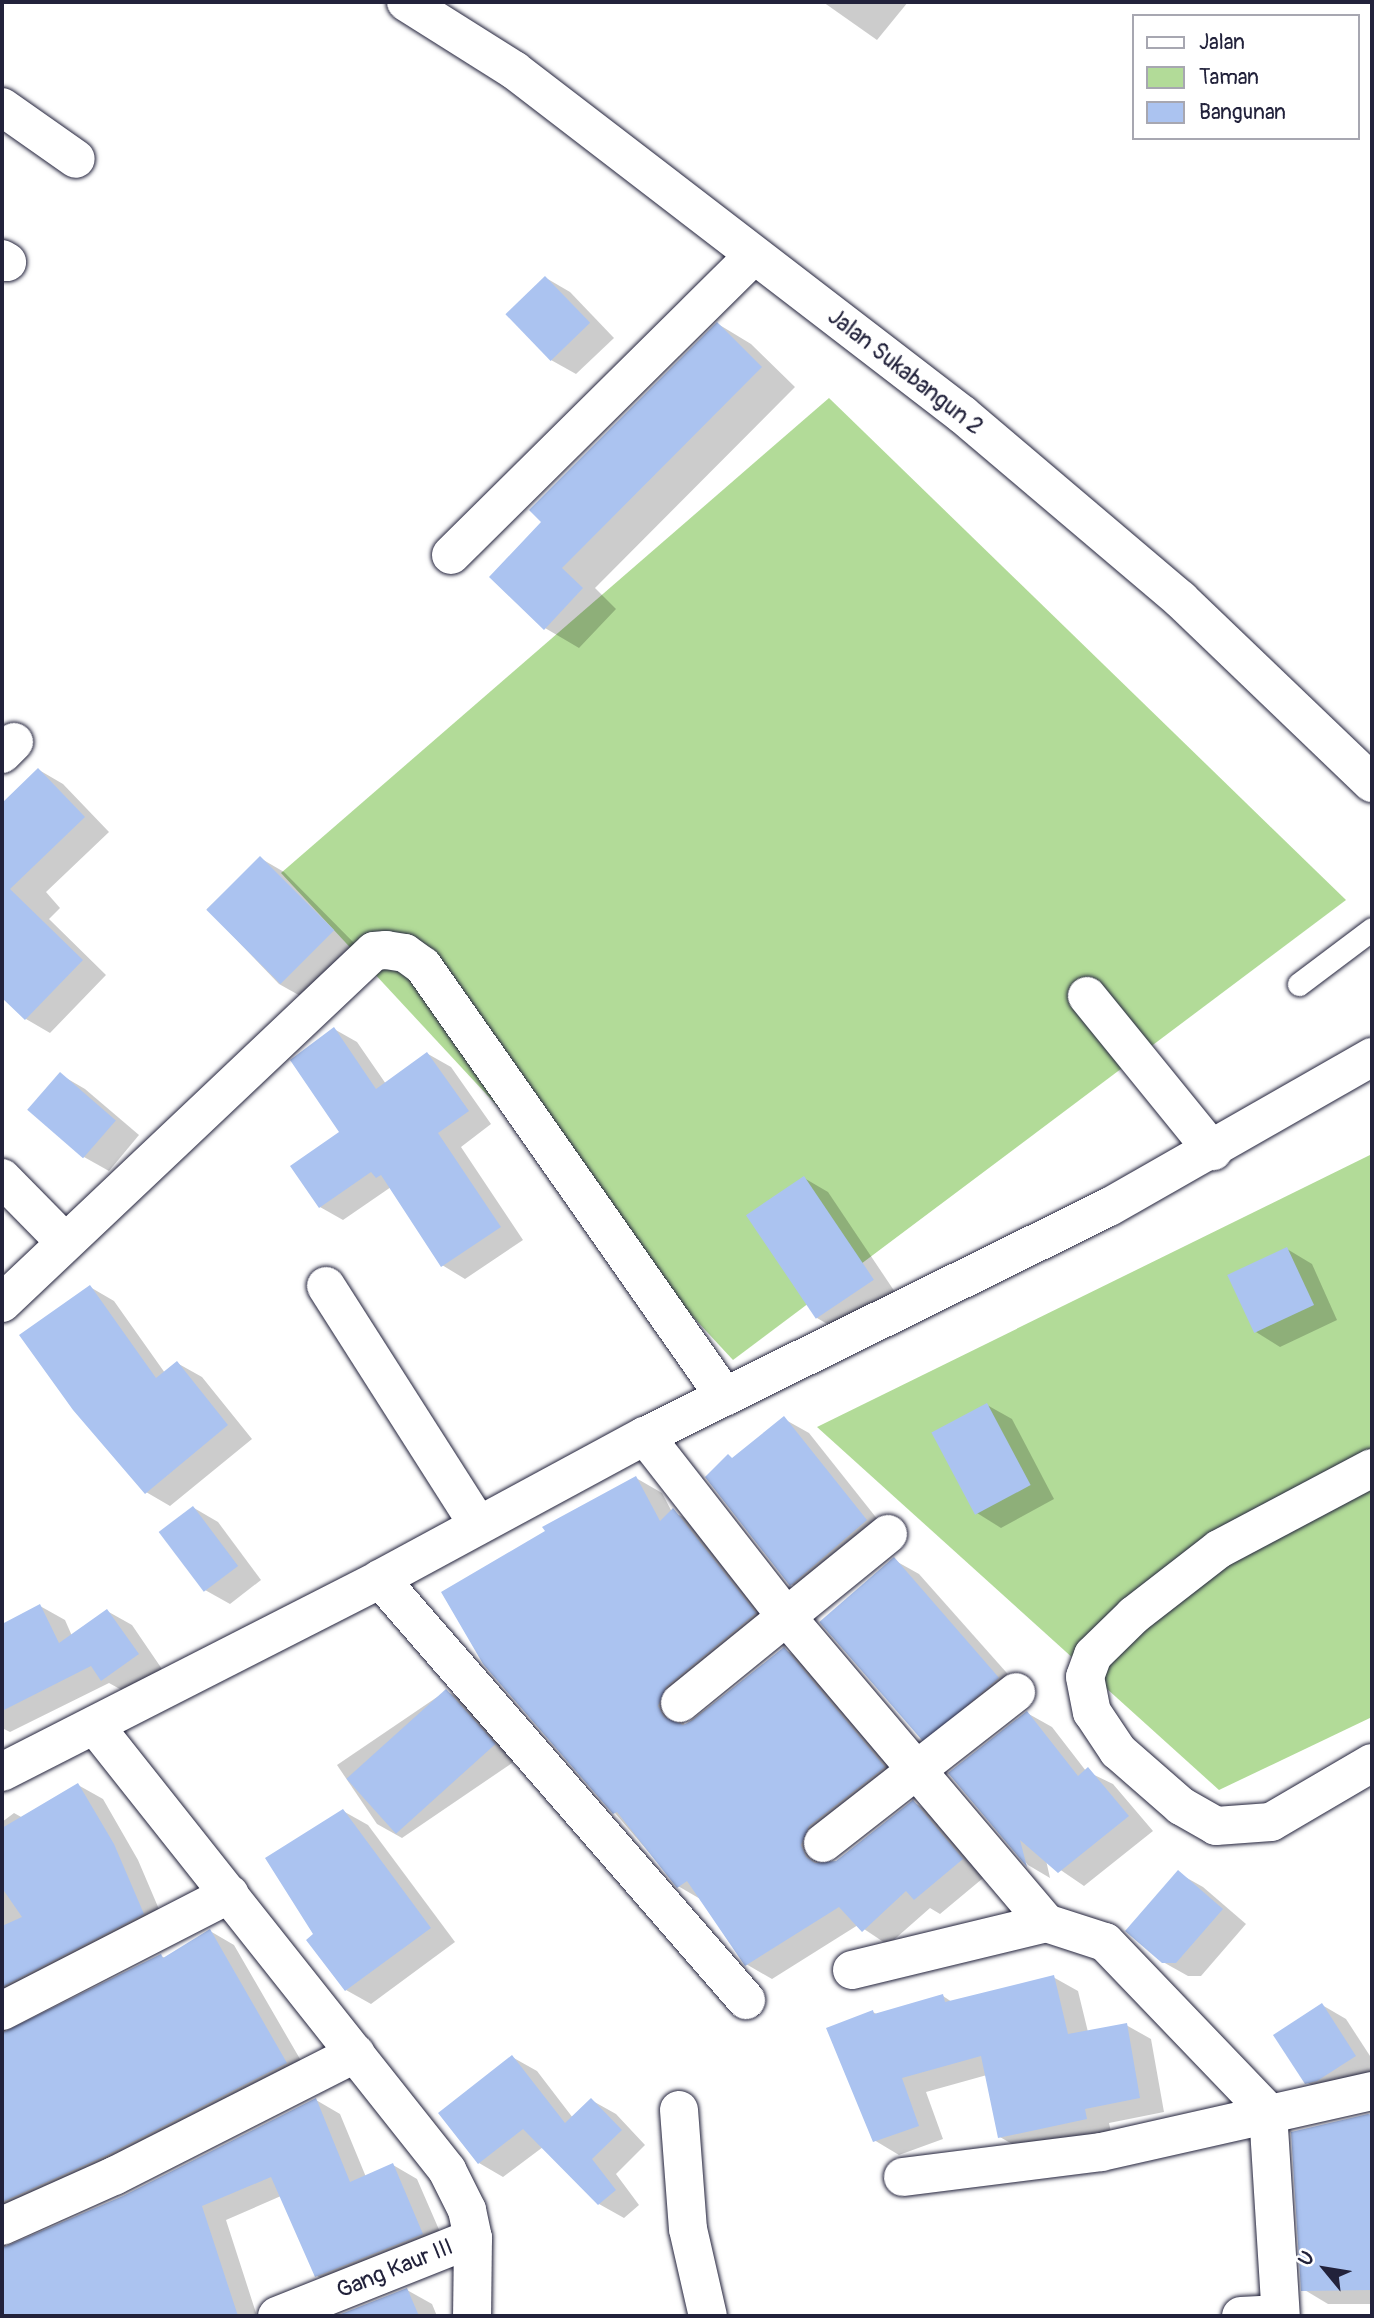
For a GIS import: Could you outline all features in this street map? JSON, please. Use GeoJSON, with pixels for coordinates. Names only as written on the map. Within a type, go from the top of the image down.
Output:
{"type":"FeatureCollection","features":[{"type":"Feature","properties":{"kind":"street","name":"Jalan Sukabangun 2"},"geometry":{"type":"LineString","coordinates":[[405,2],[514,70],[752,257],[963,415],[1086,516],[1293,704],[1372,783]]}},
{"type":"Feature","properties":{"kind":"street"},"geometry":{"type":"LineString","coordinates":[[2,107],[76,159]]}},
{"type":"Feature","properties":{"kind":"street"},"geometry":{"type":"LineString","coordinates":[[451,555],[752,257]]}},
{"type":"Feature","properties":{"kind":"street"},"geometry":{"type":"LineString","coordinates":[[2,1303],[374,951],[405,953],[423,966],[725,1397]]}},
{"type":"Feature","properties":{"kind":"street"},"geometry":{"type":"LineString","coordinates":[[1087,996],[1213,1151]]}},
{"type":"Feature","properties":{"kind":"street"},"geometry":{"type":"LineString","coordinates":[[2,1772],[380,1579],[645,1436],[1213,1151],[1372,1057]]}},
{"type":"Feature","properties":{"kind":"street"},"geometry":{"type":"LineString","coordinates":[[2,1178],[65,1242]]}},
{"type":"Feature","properties":{"kind":"street"},"geometry":{"type":"LineString","coordinates":[[326,1286],[478,1525]]}},
{"type":"Feature","properties":{"kind":"street"},"geometry":{"type":"LineString","coordinates":[[645,1436],[785,1615],[920,1770],[1046,1923]]}},
{"type":"Feature","properties":{"kind":"street"},"geometry":{"type":"LineString","coordinates":[[1372,1468],[1219,1549],[1126,1623],[1093,1656],[1086,1677],[1092,1712],[1118,1751],[1181,1806],[1216,1826],[1271,1822],[1372,1763]]}},
{"type":"Feature","properties":{"kind":"street"},"geometry":{"type":"LineString","coordinates":[[680,1703],[888,1534]]}},
{"type":"Feature","properties":{"kind":"street"},"geometry":{"type":"LineString","coordinates":[[380,1579],[746,2000]]}},
{"type":"Feature","properties":{"kind":"street"},"geometry":{"type":"LineString","coordinates":[[823,1843],[920,1770],[1016,1692]]}},
{"type":"Feature","properties":{"kind":"street"},"geometry":{"type":"LineString","coordinates":[[95,1726],[447,2170],[467,2210],[473,2238],[472,2316]]}},
{"type":"Feature","properties":{"kind":"street"},"geometry":{"type":"LineString","coordinates":[[2,2011],[230,1894]]}},
{"type":"Feature","properties":{"kind":"street"},"geometry":{"type":"LineString","coordinates":[[852,1970],[1046,1923],[1105,1942],[1268,2112],[1281,2315],[1241,2316]]}},
{"type":"Feature","properties":{"kind":"street"},"geometry":{"type":"LineString","coordinates":[[2,2226],[114,2176],[356,2053]]}},
{"type":"Feature","properties":{"kind":"street"},"geometry":{"type":"LineString","coordinates":[[903,2177],[1101,2152],[1268,2112],[1372,2091]]}},
{"type":"Feature","properties":{"kind":"street"},"geometry":{"type":"LineString","coordinates":[[679,2110],[688,2230],[708,2316]]}},
{"type":"Feature","properties":{"kind":"street","name":"Gang Kaur III"},"geometry":{"type":"LineString","coordinates":[[278,2316],[473,2238]]}},
{"type":"Feature","properties":{"kind":"lane"},"geometry":{"type":"LineString","coordinates":[[1299,984],[1372,929]]}},
{"type":"Feature","properties":{"kind":"green space"},"geometry":{"type":"Polygon","coordinates":[[[829,398],[1346,900],[733,1360],[281,873],[829,398]]]}},
{"type":"Feature","properties":{"kind":"green space"},"geometry":{"type":"Polygon","coordinates":[[[1372,1154],[1372,1717],[1219,1790],[817,1427],[1372,1154]]]}},
{"type":"Feature","properties":{"kind":"building"},"geometry":{"type":"Polygon","coordinates":[[[545,276],[590,323],[551,361],[505,314],[545,276]]]}},
{"type":"Feature","properties":{"kind":"building"},"geometry":{"type":"Polygon","coordinates":[[[717,322],[762,367],[562,568],[583,588],[544,630],[489,577],[541,522],[529,510],[717,322]]]}},
{"type":"Feature","properties":{"kind":"building"},"geometry":{"type":"Polygon","coordinates":[[[38,768],[85,817],[10,889],[83,960],[25,1020],[2,998],[2,803],[38,768]]]}},
{"type":"Feature","properties":{"kind":"building"},"geometry":{"type":"Polygon","coordinates":[[[260,856],[334,930],[281,984],[206,910],[260,856]]]}},
{"type":"Feature","properties":{"kind":"building"},"geometry":{"type":"Polygon","coordinates":[[[334,1027],[376,1089],[427,1052],[469,1111],[438,1133],[501,1227],[441,1267],[381,1175],[376,1178],[371,1172],[319,1208],[290,1166],[339,1132],[290,1060],[334,1027]]]}},
{"type":"Feature","properties":{"kind":"building"},"geometry":{"type":"Polygon","coordinates":[[[60,1072],[116,1121],[83,1158],[27,1110],[60,1072]]]}},
{"type":"Feature","properties":{"kind":"building"},"geometry":{"type":"Polygon","coordinates":[[[804,1176],[874,1280],[816,1319],[746,1215],[804,1176]]]}},
{"type":"Feature","properties":{"kind":"building"},"geometry":{"type":"Polygon","coordinates":[[[1287,1247],[1314,1305],[1254,1333],[1227,1275],[1287,1247]]]}},
{"type":"Feature","properties":{"kind":"building"},"geometry":{"type":"Polygon","coordinates":[[[90,1285],[156,1378],[177,1361],[228,1425],[145,1494],[73,1410],[19,1335],[90,1285]]]}},
{"type":"Feature","properties":{"kind":"building"},"geometry":{"type":"Polygon","coordinates":[[[987,1403],[1031,1485],[975,1515],[931,1433],[987,1403]]]}},
{"type":"Feature","properties":{"kind":"building"},"geometry":{"type":"Polygon","coordinates":[[[784,1416],[867,1520],[790,1586],[705,1477],[728,1454],[732,1458],[784,1416]]]}},
{"type":"Feature","properties":{"kind":"building"},"geometry":{"type":"Polygon","coordinates":[[[636,1476],[660,1521],[673,1508],[756,1613],[666,1687],[658,1706],[664,1717],[683,1725],[693,1720],[784,1647],[885,1767],[809,1826],[801,1845],[806,1857],[815,1863],[836,1861],[913,1800],[963,1859],[914,1900],[906,1891],[862,1932],[839,1907],[745,1966],[687,1881],[677,1888],[617,1812],[613,1814],[483,1664],[441,1592],[545,1531],[542,1527],[636,1476]]]}},
{"type":"Feature","properties":{"kind":"building"},"geometry":{"type":"Polygon","coordinates":[[[193,1506],[238,1566],[204,1592],[159,1532],[193,1506]]]}},
{"type":"Feature","properties":{"kind":"building"},"geometry":{"type":"Polygon","coordinates":[[[894,1557],[999,1678],[924,1743],[819,1622],[894,1557]]]}},
{"type":"Feature","properties":{"kind":"building"},"geometry":{"type":"Polygon","coordinates":[[[40,1604],[59,1643],[107,1609],[139,1654],[101,1681],[91,1666],[2,1711],[2,1624],[40,1604]]]}},
{"type":"Feature","properties":{"kind":"building"},"geometry":{"type":"Polygon","coordinates":[[[446,1689],[496,1744],[396,1834],[346,1779],[446,1689]]]}},
{"type":"Feature","properties":{"kind":"building"},"geometry":{"type":"Polygon","coordinates":[[[1027,1711],[1078,1776],[1088,1767],[1129,1816],[1058,1873],[1020,1840],[1027,1867],[948,1773],[1027,1711]]]}},
{"type":"Feature","properties":{"kind":"building"},"geometry":{"type":"Polygon","coordinates":[[[78,1783],[114,1844],[144,1914],[2,1987],[2,1926],[22,1917],[2,1888],[2,1828],[78,1783]]]}},
{"type":"Feature","properties":{"kind":"building"},"geometry":{"type":"Polygon","coordinates":[[[343,1809],[431,1928],[345,1991],[306,1940],[313,1934],[265,1858],[343,1809]]]}},
{"type":"Feature","properties":{"kind":"building"},"geometry":{"type":"Polygon","coordinates":[[[1178,1870],[1223,1909],[1176,1963],[1162,1963],[1125,1931],[1178,1870]]]}},
{"type":"Feature","properties":{"kind":"building"},"geometry":{"type":"Polygon","coordinates":[[[210,1929],[287,2063],[105,2156],[2,2202],[2,2033],[161,1954],[163,1958],[210,1929]]]}},
{"type":"Feature","properties":{"kind":"building"},"geometry":{"type":"Polygon","coordinates":[[[1054,1975],[1068,2034],[1127,2023],[1140,2098],[1085,2109],[1087,2119],[998,2138],[981,2056],[902,2078],[919,2126],[873,2142],[826,2028],[873,2010],[874,2014],[943,1994],[945,2002],[1054,1975]]]}},
{"type":"Feature","properties":{"kind":"building"},"geometry":{"type":"Polygon","coordinates":[[[1322,2003],[1356,2056],[1317,2081],[1305,2084],[1273,2035],[1322,2003]]]}},
{"type":"Feature","properties":{"kind":"building"},"geometry":{"type":"Polygon","coordinates":[[[512,2055],[565,2123],[591,2098],[622,2130],[592,2159],[616,2190],[598,2205],[523,2129],[478,2164],[438,2113],[512,2055]]]}},
{"type":"Feature","properties":{"kind":"building"},"geometry":{"type":"Polygon","coordinates":[[[316,2098],[350,2182],[393,2163],[423,2234],[315,2277],[271,2177],[202,2206],[238,2316],[2,2316],[2,2248],[123,2196],[316,2098]]]}},
{"type":"Feature","properties":{"kind":"building"},"geometry":{"type":"Polygon","coordinates":[[[1372,2115],[1372,2290],[1301,2291],[1291,2132],[1372,2115]]]}},
{"type":"Feature","properties":{"kind":"building"},"geometry":{"type":"Polygon","coordinates":[[[407,2288],[419,2316],[336,2316],[407,2288]]]}}]}
